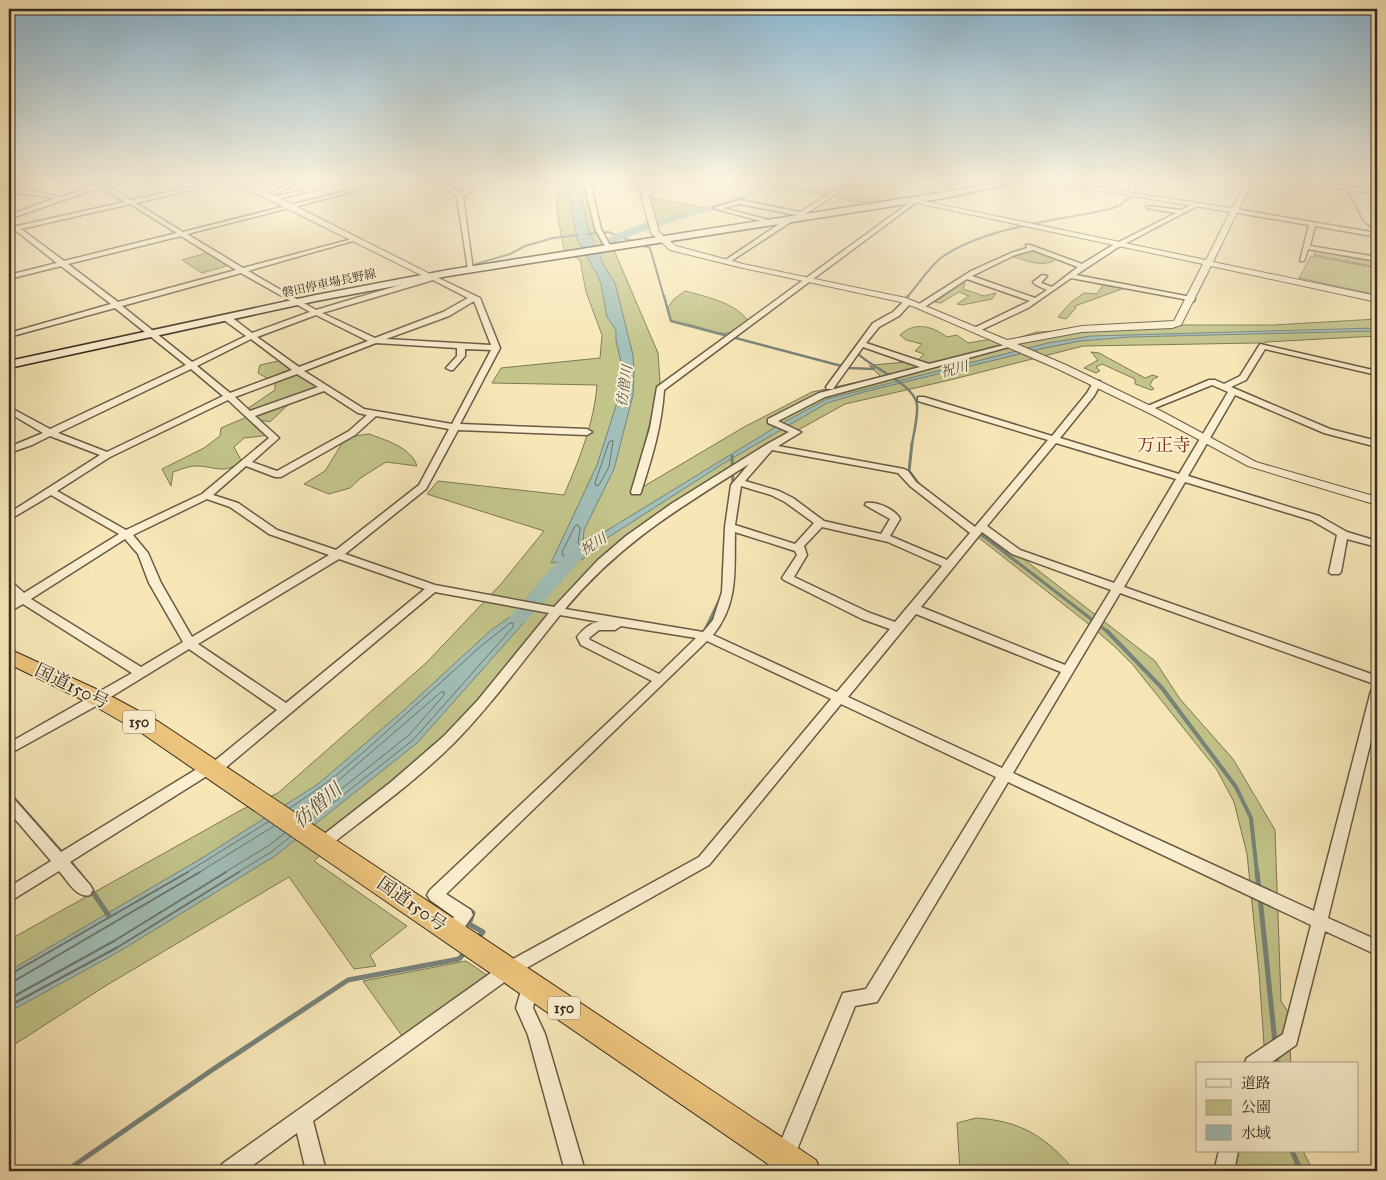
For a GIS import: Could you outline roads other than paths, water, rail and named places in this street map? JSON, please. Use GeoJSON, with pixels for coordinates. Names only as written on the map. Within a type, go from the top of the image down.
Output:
{"type":"FeatureCollection","features":[{"type":"Feature","properties":{"kind":"highway","name":"国道150号"},"geometry":{"type":"LineString","coordinates":[[9,656],[99,699],[151,728],[795,1164]]}},
{"type":"Feature","properties":{"kind":"main road","name":"磐田停車場長野線"},"geometry":{"type":"LineString","coordinates":[[9,366],[296,303],[472,269],[674,237]]}},
{"type":"Feature","properties":{"kind":"street"},"geometry":{"type":"LineString","coordinates":[[9,608],[126,534],[206,496],[274,438],[249,414],[153,334],[28,237]]}},
{"type":"Feature","properties":{"kind":"street"},"geometry":{"type":"LineString","coordinates":[[9,277],[169,237]]}},
{"type":"Feature","properties":{"kind":"street"},"geometry":{"type":"LineString","coordinates":[[186,237],[296,303],[318,312],[374,341],[496,348]]}},
{"type":"Feature","properties":{"kind":"street"},"geometry":{"type":"LineString","coordinates":[[9,749],[99,699],[338,555],[424,487],[496,348],[477,300],[350,237]]}},
{"type":"Feature","properties":{"kind":"street"},"geometry":{"type":"LineString","coordinates":[[467,237],[472,269]]}},
{"type":"Feature","properties":{"kind":"street"},"geometry":{"type":"LineString","coordinates":[[602,237],[608,247]]}},
{"type":"Feature","properties":{"kind":"street"},"geometry":{"type":"LineString","coordinates":[[726,262],[765,237]]}},
{"type":"Feature","properties":{"kind":"street"},"geometry":{"type":"LineString","coordinates":[[636,492],[648,459],[659,406],[660,389],[863,237]]}},
{"type":"Feature","properties":{"kind":"street"},"geometry":{"type":"LineString","coordinates":[[1084,237],[1377,299]]}},
{"type":"Feature","properties":{"kind":"street"},"geometry":{"type":"LineString","coordinates":[[976,330],[1006,318],[1052,289],[1082,266],[1135,237]]}},
{"type":"Feature","properties":{"kind":"street"},"geometry":{"type":"LineString","coordinates":[[323,843],[414,770],[464,724],[556,611],[602,562],[627,540],[677,504],[735,474],[771,446],[796,432],[771,421],[822,395],[1074,330],[1172,325],[1180,321],[1222,237]]}},
{"type":"Feature","properties":{"kind":"street"},"geometry":{"type":"LineString","coordinates":[[1302,260],[1309,237]]}},
{"type":"Feature","properties":{"kind":"street"},"geometry":{"type":"LineString","coordinates":[[9,335],[354,239]]}},
{"type":"Feature","properties":{"kind":"street"},"geometry":{"type":"LineString","coordinates":[[662,239],[680,250],[726,262],[920,306],[1097,383],[1252,464],[1377,501]]}},
{"type":"Feature","properties":{"kind":"street"},"geometry":{"type":"LineString","coordinates":[[1022,244],[1082,266]]}},
{"type":"Feature","properties":{"kind":"street"},"geometry":{"type":"LineString","coordinates":[[1306,247],[1377,259]]}},
{"type":"Feature","properties":{"kind":"street"},"geometry":{"type":"LineString","coordinates":[[920,306],[966,276],[1013,254],[1034,248]]}},
{"type":"Feature","properties":{"kind":"street"},"geometry":{"type":"LineString","coordinates":[[966,276],[1034,300]]}},
{"type":"Feature","properties":{"kind":"street"},"geometry":{"type":"LineString","coordinates":[[1044,276],[1037,282],[1038,284],[1052,289]]}},
{"type":"Feature","properties":{"kind":"street"},"geometry":{"type":"LineString","coordinates":[[1070,276],[1191,299]]}},
{"type":"Feature","properties":{"kind":"street"},"geometry":{"type":"LineString","coordinates":[[9,450],[48,434],[252,336],[318,312],[431,277]]}},
{"type":"Feature","properties":{"kind":"street"},"geometry":{"type":"LineString","coordinates":[[9,517],[107,456],[228,397],[446,314],[473,298]]}},
{"type":"Feature","properties":{"kind":"street"},"geometry":{"type":"LineString","coordinates":[[830,387],[876,325],[896,314],[908,302]]}},
{"type":"Feature","properties":{"kind":"street"},"geometry":{"type":"LineString","coordinates":[[228,318],[297,370],[361,412],[456,426],[587,432]]}},
{"type":"Feature","properties":{"kind":"street"},"geometry":{"type":"LineString","coordinates":[[862,344],[928,367]]}},
{"type":"Feature","properties":{"kind":"street"},"geometry":{"type":"LineString","coordinates":[[795,1164],[849,999],[871,996],[1206,440],[1229,389],[1243,378],[1263,346],[1377,373]]}},
{"type":"Feature","properties":{"kind":"street"},"geometry":{"type":"LineString","coordinates":[[450,368],[461,356],[461,347]]}},
{"type":"Feature","properties":{"kind":"street"},"geometry":{"type":"LineString","coordinates":[[1147,408],[1212,382],[1327,431],[1377,444]]}},
{"type":"Feature","properties":{"kind":"street"},"geometry":{"type":"LineString","coordinates":[[229,1171],[303,1118],[704,861],[1091,394],[1097,383]]}},
{"type":"Feature","properties":{"kind":"street"},"geometry":{"type":"LineString","coordinates":[[249,414],[324,388]]}},
{"type":"Feature","properties":{"kind":"street"},"geometry":{"type":"LineString","coordinates":[[921,399],[1315,518],[1343,534],[1377,544]]}},
{"type":"Feature","properties":{"kind":"street"},"geometry":{"type":"LineString","coordinates":[[9,410],[48,434],[107,456]]}},
{"type":"Feature","properties":{"kind":"street"},"geometry":{"type":"LineString","coordinates":[[246,463],[278,474],[352,433],[374,414]]}},
{"type":"Feature","properties":{"kind":"street"},"geometry":{"type":"LineString","coordinates":[[771,446],[901,471],[918,488],[978,529],[1016,552],[1377,681]]}},
{"type":"Feature","properties":{"kind":"street"},"geometry":{"type":"LineString","coordinates":[[735,474],[789,500],[820,523],[884,538],[911,547],[948,566]]}},
{"type":"Feature","properties":{"kind":"street"},"geometry":{"type":"LineString","coordinates":[[452,932],[465,915],[435,895],[718,621],[728,592],[730,527],[735,474]]}},
{"type":"Feature","properties":{"kind":"street"},"geometry":{"type":"LineString","coordinates":[[51,491],[126,534],[143,554],[154,583],[190,644],[285,709]]}},
{"type":"Feature","properties":{"kind":"street"},"geometry":{"type":"LineString","coordinates":[[206,496],[234,505],[273,532],[433,588],[702,635],[1377,948]]}},
{"type":"Feature","properties":{"kind":"street"},"geometry":{"type":"LineString","coordinates":[[870,505],[893,515],[895,519],[884,538]]}},
{"type":"Feature","properties":{"kind":"street"},"geometry":{"type":"LineString","coordinates":[[820,523],[799,546],[802,555],[788,578],[866,616],[897,627]]}},
{"type":"Feature","properties":{"kind":"street"},"geometry":{"type":"LineString","coordinates":[[730,527],[800,549]]}},
{"type":"Feature","properties":{"kind":"street"},"geometry":{"type":"LineString","coordinates":[[1335,572],[1343,534]]}},
{"type":"Feature","properties":{"kind":"street"},"geometry":{"type":"LineString","coordinates":[[9,585],[23,598],[141,673]]}},
{"type":"Feature","properties":{"kind":"street"},"geometry":{"type":"LineString","coordinates":[[9,895],[63,859],[211,769],[433,588]]}},
{"type":"Feature","properties":{"kind":"street"},"geometry":{"type":"LineString","coordinates":[[912,608],[1067,670]]}},
{"type":"Feature","properties":{"kind":"street"},"geometry":{"type":"LineString","coordinates":[[654,627],[601,625],[596,626],[583,637],[585,642],[658,678]]}},
{"type":"Feature","properties":{"kind":"street"},"geometry":{"type":"LineString","coordinates":[[1255,1062],[1290,1039],[1377,691]]}},
{"type":"Feature","properties":{"kind":"street"},"geometry":{"type":"LineString","coordinates":[[9,803],[63,859],[85,890]]}},
{"type":"Feature","properties":{"kind":"street"},"geometry":{"type":"LineString","coordinates":[[519,978],[524,1008],[536,1034],[575,1171]]}},
{"type":"Feature","properties":{"kind":"street"},"geometry":{"type":"LineString","coordinates":[[303,1118],[316,1171]]}},
{"type":"Feature","properties":{"kind":"street"},"geometry":{"type":"LineString","coordinates":[[1224,1171],[1229,1152]]}},
{"type":"Feature","properties":{"kind":"water","name":"祝川"},"geometry":{"type":"Polygon","coordinates":[[[576,237],[592,237],[604,266],[615,283],[633,355],[634,372],[633,395],[614,469],[584,530],[583,543],[588,542],[784,422],[827,399],[1048,343],[1091,336],[1377,328],[1377,331],[1130,337],[1080,341],[864,392],[827,403],[724,463],[601,542],[583,559],[551,563],[597,465],[621,390],[622,366],[616,341],[616,330],[607,317],[601,284],[597,274],[576,237]]]}},
{"type":"Feature","properties":{"kind":"water"},"geometry":{"type":"Polygon","coordinates":[[[560,582],[417,743],[275,856],[120,951],[9,1012],[9,971],[202,858],[318,784],[403,711],[490,631],[560,582]]]}},
{"type":"Feature","properties":{"kind":"waterway"},"geometry":{"type":"LineString","coordinates":[[471,268],[476,264],[510,254],[525,246],[561,237]]}},
{"type":"Feature","properties":{"kind":"waterway"},"geometry":{"type":"LineString","coordinates":[[595,255],[619,237]]}},
{"type":"Feature","properties":{"kind":"waterway"},"geometry":{"type":"LineString","coordinates":[[622,237],[632,241]]}},
{"type":"Feature","properties":{"kind":"waterway"},"geometry":{"type":"LineString","coordinates":[[907,297],[942,257],[983,237]]}},
{"type":"Feature","properties":{"kind":"waterway"},"geometry":{"type":"LineString","coordinates":[[641,245],[650,248],[664,297]]}},
{"type":"Feature","properties":{"kind":"waterway"},"geometry":{"type":"LineString","coordinates":[[664,296],[671,321],[849,368],[874,369]]}},
{"type":"Feature","properties":{"kind":"waterway"},"geometry":{"type":"LineString","coordinates":[[904,301],[908,296]]}},
{"type":"Feature","properties":{"kind":"waterway"},"geometry":{"type":"LineString","coordinates":[[856,352],[901,383],[914,397],[917,405],[917,414],[912,444]]}},
{"type":"Feature","properties":{"kind":"waterway"},"geometry":{"type":"LineString","coordinates":[[912,443],[909,471],[920,486]]}},
{"type":"Feature","properties":{"kind":"waterway"},"geometry":{"type":"LineString","coordinates":[[732,456],[733,484]]}},
{"type":"Feature","properties":{"kind":"waterway"},"geometry":{"type":"LineString","coordinates":[[978,532],[1108,632]]}},
{"type":"Feature","properties":{"kind":"waterway","name":"彷僧川"},"geometry":{"type":"LineString","coordinates":[[519,618],[574,556],[591,545]]}},
{"type":"Feature","properties":{"kind":"waterway"},"geometry":{"type":"LineString","coordinates":[[704,632],[722,595]]}},
{"type":"Feature","properties":{"kind":"waterway"},"geometry":{"type":"LineString","coordinates":[[1108,632],[1162,688],[1236,787],[1251,818],[1257,873]]}},
{"type":"Feature","properties":{"kind":"waterway"},"geometry":{"type":"LineString","coordinates":[[9,793],[63,854]]}},
{"type":"Feature","properties":{"kind":"waterway"},"geometry":{"type":"LineString","coordinates":[[69,860],[79,873]]}},
{"type":"Feature","properties":{"kind":"waterway"},"geometry":{"type":"LineString","coordinates":[[78,872],[82,877]]}},
{"type":"Feature","properties":{"kind":"waterway"},"geometry":{"type":"LineString","coordinates":[[1257,872],[1259,889]]}},
{"type":"Feature","properties":{"kind":"waterway"},"geometry":{"type":"LineString","coordinates":[[90,888],[109,916]]}},
{"type":"Feature","properties":{"kind":"waterway"},"geometry":{"type":"LineString","coordinates":[[1260,897],[1275,1043]]}},
{"type":"Feature","properties":{"kind":"waterway"},"geometry":{"type":"LineString","coordinates":[[469,910],[473,913],[469,924],[483,932],[477,939]]}},
{"type":"Feature","properties":{"kind":"waterway"},"geometry":{"type":"LineString","coordinates":[[66,1171],[212,1070],[348,980],[459,959],[466,951]]}},
{"type":"Feature","properties":{"kind":"waterway"},"geometry":{"type":"LineString","coordinates":[[1276,1056],[1277,1062]]}},
{"type":"Feature","properties":{"kind":"waterway"},"geometry":{"type":"LineString","coordinates":[[1292,1152],[1301,1171]]}},
{"type":"Feature","properties":{"kind":"district","name":"万正寺"},"geometry":{"type":"Point","coordinates":[1164,445]}}]}
